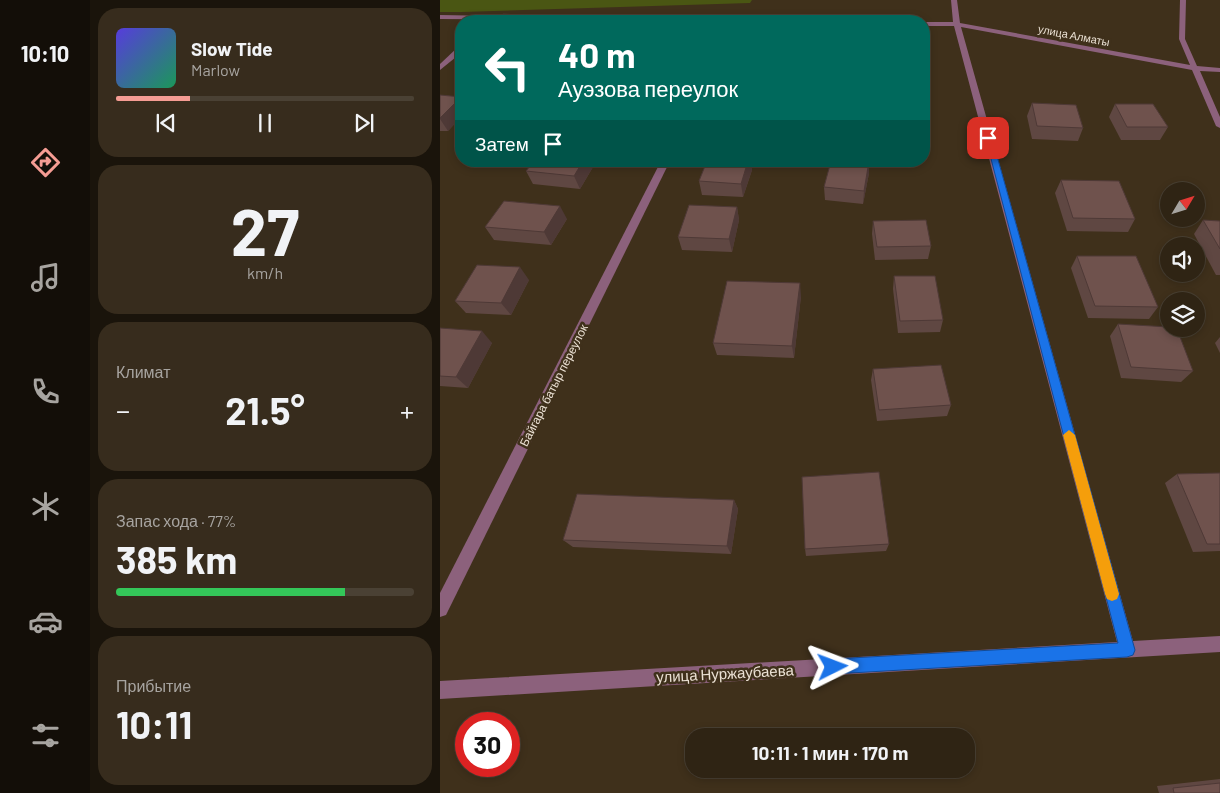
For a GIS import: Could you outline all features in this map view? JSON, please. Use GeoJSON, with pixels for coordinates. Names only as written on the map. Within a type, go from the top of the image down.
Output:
{"type":"FeatureCollection","features":[{"type":"Feature","properties":{"kind":"street"},"geometry":{"type":"LineString","coordinates":[[954,0],[957,24],[1127,650]]}},
{"type":"Feature","properties":{"kind":"street"},"geometry":{"type":"LineString","coordinates":[[1183,0],[1182,39],[1220,126]]}},
{"type":"Feature","properties":{"kind":"street"},"geometry":{"type":"LineString","coordinates":[[440,17],[455,18]]}},
{"type":"Feature","properties":{"kind":"street","name":"улица Алматы"},"geometry":{"type":"LineString","coordinates":[[930,24],[957,24],[1194,68],[1220,70]]}},
{"type":"Feature","properties":{"kind":"street"},"geometry":{"type":"LineString","coordinates":[[440,68],[455,54]]}},
{"type":"Feature","properties":{"kind":"street","name":"Байгара батыр переулок"},"geometry":{"type":"LineString","coordinates":[[440,609],[663,167]]}},
{"type":"Feature","properties":{"kind":"street","name":"улица Нуржаубаева"},"geometry":{"type":"LineString","coordinates":[[440,690],[1220,644]]}},
{"type":"Feature","properties":{"kind":"green space"},"geometry":{"type":"Polygon","coordinates":[[[440,0],[752,0],[750,3],[440,12],[440,0]]]}},
{"type":"Feature","properties":{"kind":"building"},"geometry":{"type":"Polygon","coordinates":[[[440,95],[455,96],[455,103],[440,118],[440,95]]]}},
{"type":"Feature","properties":{"kind":"building"},"geometry":{"type":"Polygon","coordinates":[[[1032,103],[1076,105],[1083,128],[1037,126],[1032,103]]]}},
{"type":"Feature","properties":{"kind":"building"},"geometry":{"type":"Polygon","coordinates":[[[1115,104],[1153,104],[1168,127],[1127,127],[1115,104]]]}},
{"type":"Feature","properties":{"kind":"building"},"geometry":{"type":"Polygon","coordinates":[[[529,167],[579,167],[574,176],[526,171],[529,167]]]}},
{"type":"Feature","properties":{"kind":"building"},"geometry":{"type":"Polygon","coordinates":[[[705,167],[746,167],[741,184],[699,181],[705,167]]]}},
{"type":"Feature","properties":{"kind":"building"},"geometry":{"type":"Polygon","coordinates":[[[829,167],[868,167],[864,191],[824,187],[829,167]]]}},
{"type":"Feature","properties":{"kind":"building"},"geometry":{"type":"Polygon","coordinates":[[[1061,180],[1119,181],[1135,219],[1073,218],[1061,180]]]}},
{"type":"Feature","properties":{"kind":"building"},"geometry":{"type":"Polygon","coordinates":[[[504,201],[560,206],[544,232],[485,227],[504,201]]]}},
{"type":"Feature","properties":{"kind":"building"},"geometry":{"type":"Polygon","coordinates":[[[689,205],[737,207],[729,239],[678,237],[689,205]]]}},
{"type":"Feature","properties":{"kind":"building"},"geometry":{"type":"Polygon","coordinates":[[[926,220],[931,246],[877,247],[873,221],[926,220]]]}},
{"type":"Feature","properties":{"kind":"building"},"geometry":{"type":"Polygon","coordinates":[[[1205,220],[1220,221],[1220,249],[1205,223],[1205,220]]]}},
{"type":"Feature","properties":{"kind":"building"},"geometry":{"type":"Polygon","coordinates":[[[1077,256],[1136,256],[1158,307],[1095,306],[1077,256]]]}},
{"type":"Feature","properties":{"kind":"building"},"geometry":{"type":"Polygon","coordinates":[[[477,265],[520,267],[501,303],[455,301],[477,265]]]}},
{"type":"Feature","properties":{"kind":"building"},"geometry":{"type":"Polygon","coordinates":[[[894,276],[935,276],[943,320],[900,321],[894,276]]]}},
{"type":"Feature","properties":{"kind":"building"},"geometry":{"type":"Polygon","coordinates":[[[727,281],[800,283],[792,346],[713,343],[727,281]]]}},
{"type":"Feature","properties":{"kind":"building"},"geometry":{"type":"Polygon","coordinates":[[[1118,324],[1160,326],[1160,337],[1180,337],[1193,371],[1131,367],[1118,324]]]}},
{"type":"Feature","properties":{"kind":"building"},"geometry":{"type":"Polygon","coordinates":[[[440,328],[482,331],[456,377],[440,376],[440,328]]]}},
{"type":"Feature","properties":{"kind":"building"},"geometry":{"type":"Polygon","coordinates":[[[941,365],[951,405],[879,410],[873,369],[941,365]]]}},
{"type":"Feature","properties":{"kind":"building"},"geometry":{"type":"Polygon","coordinates":[[[879,472],[889,544],[805,549],[802,477],[879,472]]]}},
{"type":"Feature","properties":{"kind":"building"},"geometry":{"type":"Polygon","coordinates":[[[1220,473],[1220,544],[1207,544],[1177,474],[1220,473]]]}},
{"type":"Feature","properties":{"kind":"building"},"geometry":{"type":"Polygon","coordinates":[[[577,494],[734,500],[727,546],[563,540],[577,494]]]}},
{"type":"Feature","properties":{"kind":"building"},"geometry":{"type":"Polygon","coordinates":[[[1220,783],[1220,793],[1174,793],[1173,788],[1220,783]]]}},
{"type":"Feature","properties":{"kind":"slow traffic"},"geometry":{"type":"LineString","coordinates":[[1069,435],[1112,594]]}},
{"type":"Feature","properties":{"kind":"route"},"geometry":{"type":"LineString","coordinates":[[833,667],[1127,650],[988,138]]}}]}
